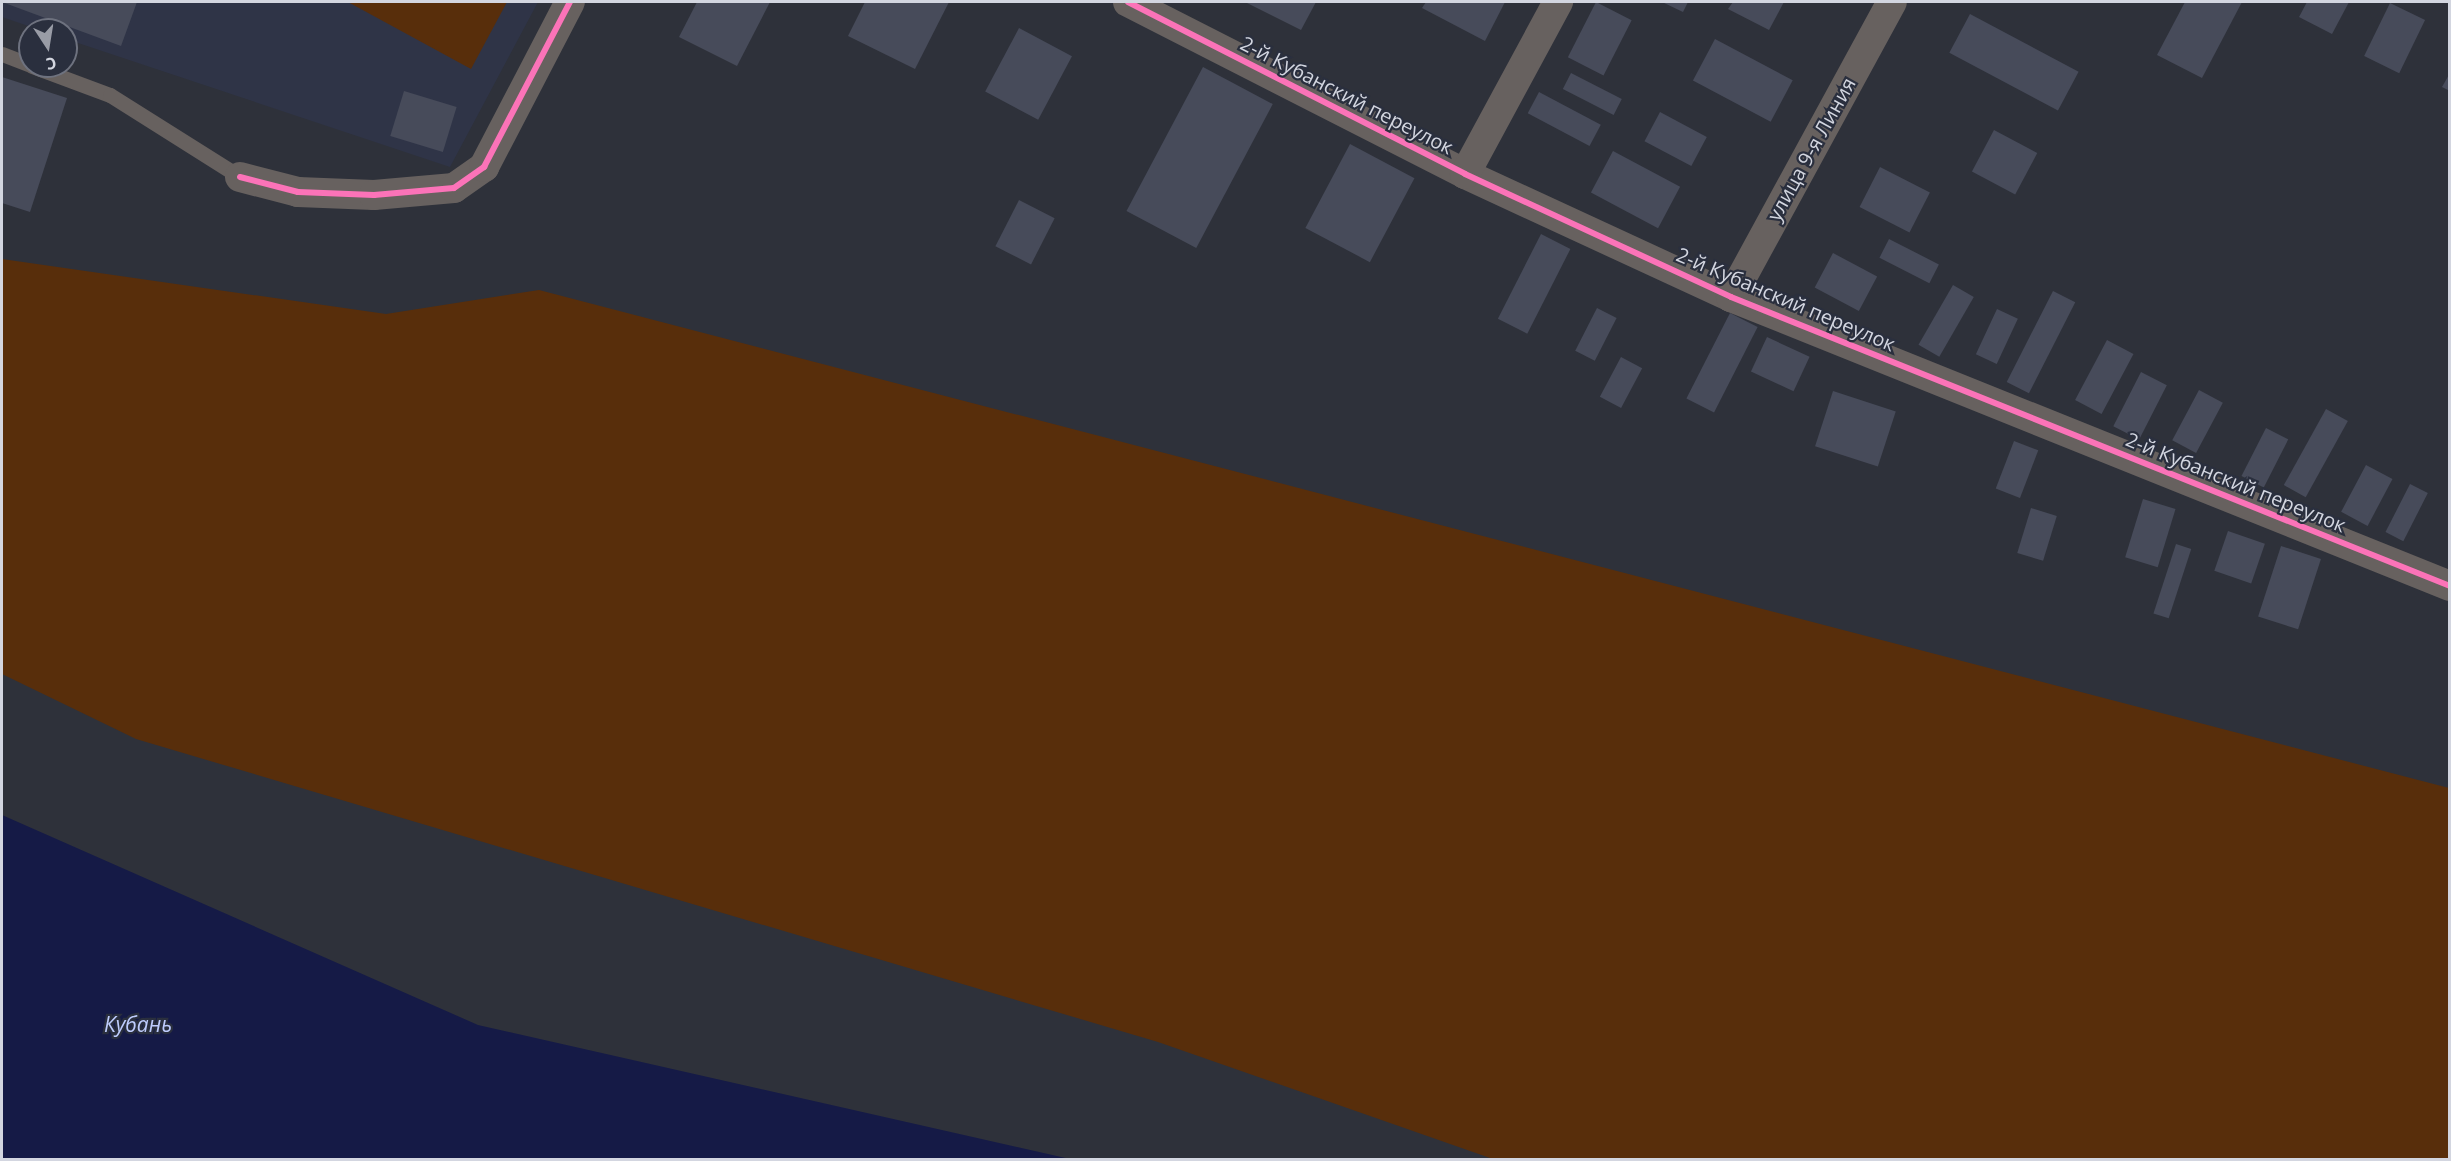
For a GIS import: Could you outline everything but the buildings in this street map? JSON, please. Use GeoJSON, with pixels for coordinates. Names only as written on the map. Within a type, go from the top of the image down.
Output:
{"type":"FeatureCollection","features":[{"type":"Feature","properties":{"kind":"street"},"geometry":{"type":"LineString","coordinates":[[240,177],[298,192],[374,195],[454,188],[484,167],[570,2]]}},
{"type":"Feature","properties":{"kind":"street","name":"2-й Кубанский переулок"},"geometry":{"type":"LineString","coordinates":[[1128,2],[1465,174],[1731,297],[2450,586]]}},
{"type":"Feature","properties":{"kind":"street","name":"2-й Кубанский переулок"},"geometry":{"type":"LineString","coordinates":[[1465,174],[1558,2]]}},
{"type":"Feature","properties":{"kind":"street","name":"улица 9-я Линия"},"geometry":{"type":"LineString","coordinates":[[1731,297],[1892,2]]}},
{"type":"Feature","properties":{"kind":"lane"},"geometry":{"type":"LineString","coordinates":[[2,54],[18,61]]}},
{"type":"Feature","properties":{"kind":"lane"},"geometry":{"type":"LineString","coordinates":[[64,78],[110,95],[240,177]]}},
{"type":"Feature","properties":{"kind":"shaded area"},"geometry":{"type":"Polygon","coordinates":[[[2,2],[538,2],[450,167],[78,43],[78,18],[18,18],[18,22],[2,17],[2,2]]]}},
{"type":"Feature","properties":{"kind":"shaded area"},"geometry":{"type":"Polygon","coordinates":[[[348,2],[507,2],[471,69],[348,2]]]}},
{"type":"Feature","properties":{"kind":"shaded area"},"geometry":{"type":"Polygon","coordinates":[[[2,259],[386,314],[539,290],[2449,788],[2449,1159],[1493,1159],[1158,1042],[136,739],[2,674],[2,259]]]}},
{"type":"Feature","properties":{"kind":"water","name":"Кубань"},"geometry":{"type":"Polygon","coordinates":[[[2,815],[478,1025],[1070,1159],[2,1159],[2,815]]]}},
{"type":"Feature","properties":{"kind":"cycle path"},"geometry":{"type":"LineString","coordinates":[[240,177],[298,192],[374,195],[454,188],[484,167],[570,2]]}},
{"type":"Feature","properties":{"kind":"cycle path"},"geometry":{"type":"LineString","coordinates":[[1128,2],[1465,174],[1731,297],[2450,586]]}}]}
